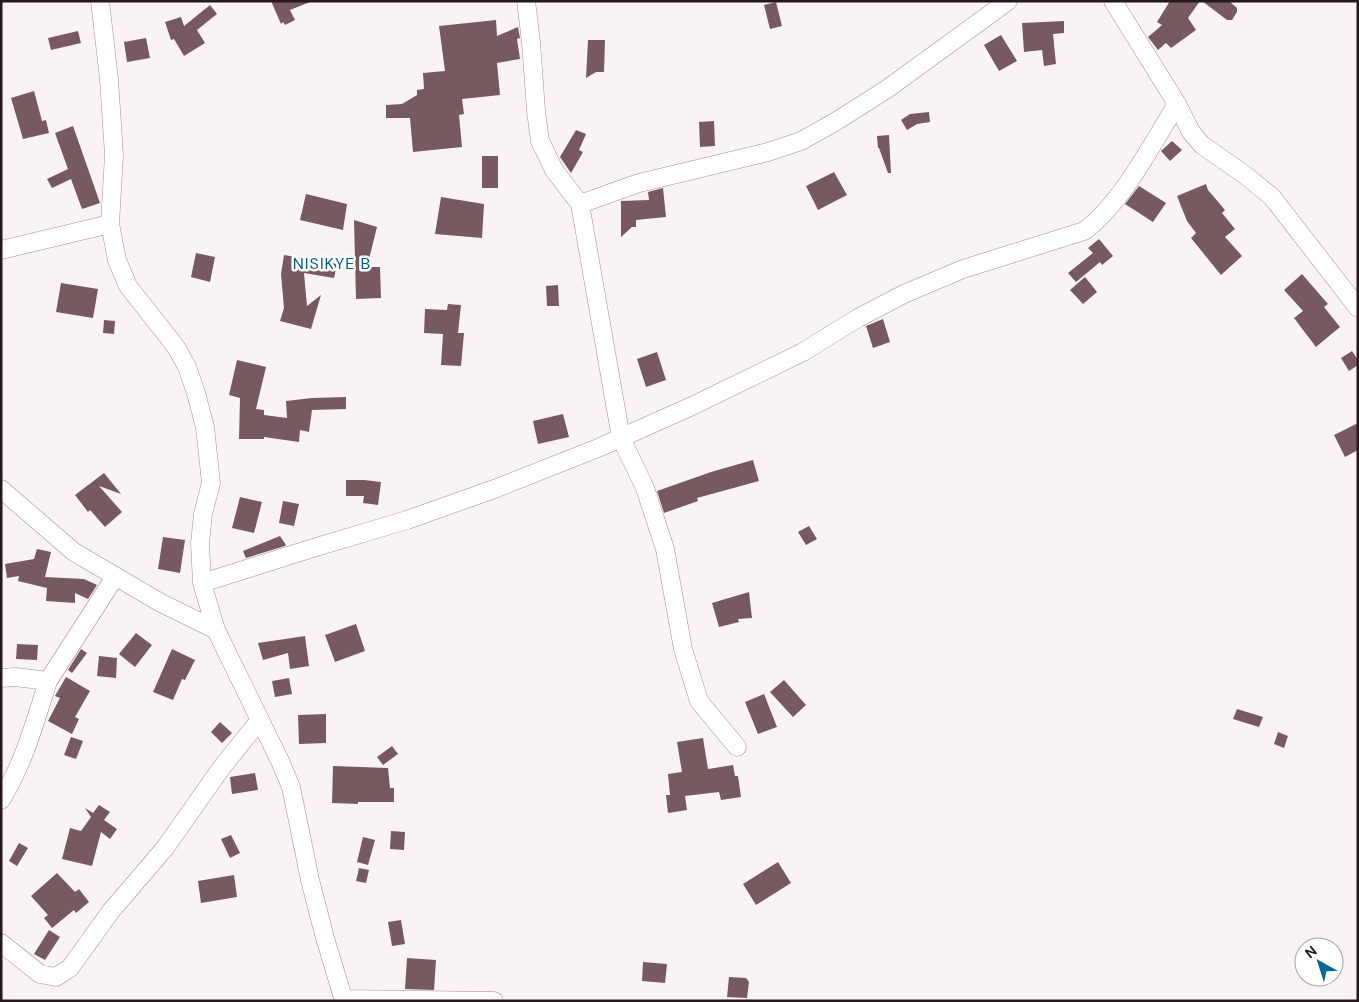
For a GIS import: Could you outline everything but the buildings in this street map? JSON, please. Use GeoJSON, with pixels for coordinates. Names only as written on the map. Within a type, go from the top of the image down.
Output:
{"type":"FeatureCollection","features":[{"type":"Feature","properties":{"kind":"street"},"geometry":{"type":"LineString","coordinates":[[100,1],[109,79],[114,155],[110,224],[117,260],[128,286],[176,346],[187,367],[196,393],[205,427],[211,483],[203,514],[200,542],[202,583],[216,630],[291,787],[310,880],[344,1000],[494,1001]]}},
{"type":"Feature","properties":{"kind":"street"},"geometry":{"type":"LineString","coordinates":[[526,1],[540,141],[554,170],[580,204],[621,438],[645,488],[665,549],[683,650],[699,701],[737,747]]}},
{"type":"Feature","properties":{"kind":"street"},"geometry":{"type":"LineString","coordinates":[[580,204],[639,183],[768,152],[801,141],[836,122],[887,89],[1008,1]]}},
{"type":"Feature","properties":{"kind":"street"},"geometry":{"type":"LineString","coordinates":[[1113,1],[1177,104],[1191,132],[1202,145],[1272,197],[1358,308]]}},
{"type":"Feature","properties":{"kind":"street"},"geometry":{"type":"LineString","coordinates":[[202,583],[407,520],[497,488],[621,438],[692,406],[803,352],[858,318],[904,294],[963,269],[1084,231],[1098,220],[1112,204],[1177,104]]}},
{"type":"Feature","properties":{"kind":"street"},"geometry":{"type":"LineString","coordinates":[[1,250],[110,224]]}},
{"type":"Feature","properties":{"kind":"street"},"geometry":{"type":"LineString","coordinates":[[1,489],[74,552],[161,603],[216,630]]}},
{"type":"Feature","properties":{"kind":"street"},"geometry":{"type":"LineString","coordinates":[[1,800],[10,786],[28,744],[48,681],[115,577]]}},
{"type":"Feature","properties":{"kind":"street"},"geometry":{"type":"LineString","coordinates":[[1,678],[15,677],[48,681]]}},
{"type":"Feature","properties":{"kind":"street"},"geometry":{"type":"LineString","coordinates":[[1,943],[40,974],[56,977],[70,968],[105,919],[165,848],[222,767],[260,720]]}},
{"type":"Feature","properties":{"kind":"district","name":"NISIKYE B"},"geometry":{"type":"Point","coordinates":[332,263]}}]}
